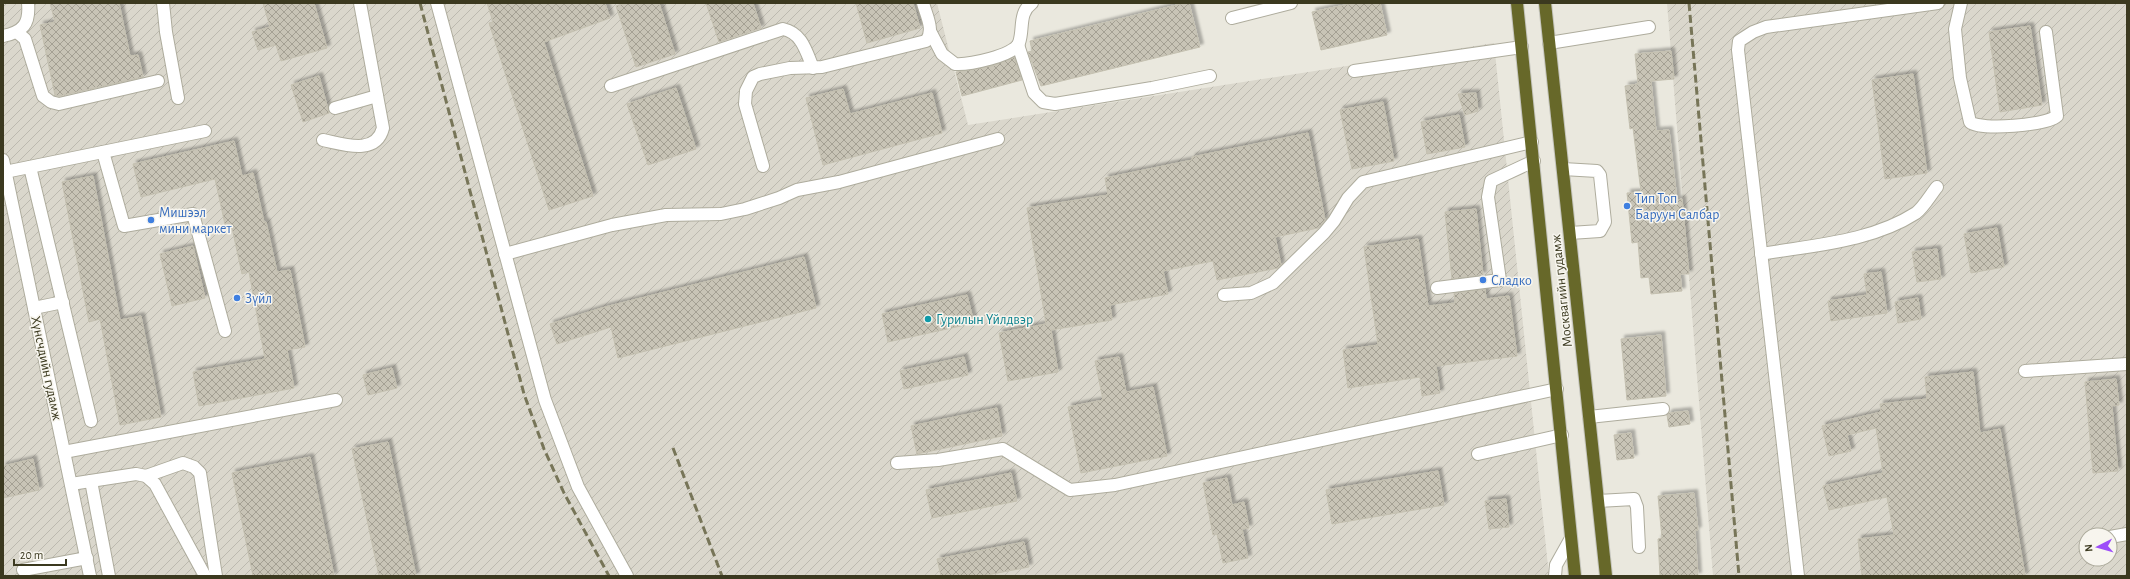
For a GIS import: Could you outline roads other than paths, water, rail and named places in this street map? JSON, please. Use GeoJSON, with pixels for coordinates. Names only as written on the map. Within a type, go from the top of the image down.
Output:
{"type":"FeatureCollection","features":[{"type":"Feature","properties":{"kind":"highway","name":"Москвагийн гудамж"},"geometry":{"type":"LineString","coordinates":[[1517,3],[1562,436],[1570,540],[1575,576]]}},
{"type":"Feature","properties":{"kind":"highway","name":"Москвагийн гудамж"},"geometry":{"type":"LineString","coordinates":[[1545,3],[1606,576]]}},
{"type":"Feature","properties":{"kind":"street"},"geometry":{"type":"LineString","coordinates":[[3,36],[18,33],[25,25],[29,15],[28,3]]}},
{"type":"Feature","properties":{"kind":"street"},"geometry":{"type":"LineString","coordinates":[[163,3],[166,32],[178,98]]}},
{"type":"Feature","properties":{"kind":"street"},"geometry":{"type":"LineString","coordinates":[[323,140],[358,146],[373,143],[381,137],[383,128],[360,3]]}},
{"type":"Feature","properties":{"kind":"street"},"geometry":{"type":"LineString","coordinates":[[437,3],[545,400],[578,487],[627,576]]}},
{"type":"Feature","properties":{"kind":"street"},"geometry":{"type":"LineString","coordinates":[[923,3],[930,30],[942,54],[955,64],[1004,55],[1013,51],[1018,45]]}},
{"type":"Feature","properties":{"kind":"street"},"geometry":{"type":"LineString","coordinates":[[1032,3],[1023,15],[1018,45],[1034,93],[1043,102],[1062,102],[1152,88],[1210,76]]}},
{"type":"Feature","properties":{"kind":"street"},"geometry":{"type":"LineString","coordinates":[[1232,18],[1291,3]]}},
{"type":"Feature","properties":{"kind":"street"},"geometry":{"type":"LineString","coordinates":[[1798,576],[1738,50],[1739,41],[1744,36],[1766,27],[1938,3]]}},
{"type":"Feature","properties":{"kind":"street"},"geometry":{"type":"LineString","coordinates":[[1961,3],[1955,28],[1960,78],[1970,122],[1978,126],[2003,127],[2048,120],[2057,116],[2046,32]]}},
{"type":"Feature","properties":{"kind":"street"},"geometry":{"type":"LineString","coordinates":[[1550,43],[1649,27]]}},
{"type":"Feature","properties":{"kind":"street"},"geometry":{"type":"LineString","coordinates":[[611,86],[783,28],[792,31],[800,39],[813,68]]}},
{"type":"Feature","properties":{"kind":"street"},"geometry":{"type":"LineString","coordinates":[[763,166],[745,104],[749,83],[753,77],[760,74],[790,68],[813,68],[915,44],[926,41],[930,30]]}},
{"type":"Feature","properties":{"kind":"street"},"geometry":{"type":"LineString","coordinates":[[18,33],[25,39],[43,96],[51,102],[59,104],[158,81]]}},
{"type":"Feature","properties":{"kind":"street"},"geometry":{"type":"LineString","coordinates":[[1354,71],[1522,47]]}},
{"type":"Feature","properties":{"kind":"street"},"geometry":{"type":"LineString","coordinates":[[335,108],[377,96]]}},
{"type":"Feature","properties":{"kind":"street"},"geometry":{"type":"LineString","coordinates":[[5,172],[205,131]]}},
{"type":"Feature","properties":{"kind":"street"},"geometry":{"type":"LineString","coordinates":[[505,254],[612,225],[666,215],[721,214],[744,209],[779,198],[797,190],[839,182],[949,154],[998,139]]}},
{"type":"Feature","properties":{"kind":"street"},"geometry":{"type":"LineString","coordinates":[[1224,296],[1251,293],[1273,283],[1324,233],[1334,221],[1348,198],[1363,182],[1532,142]]}},
{"type":"Feature","properties":{"kind":"street"},"geometry":{"type":"LineString","coordinates":[[103,152],[124,226],[193,214],[225,331]]}},
{"type":"Feature","properties":{"kind":"street","name":"Хүнсчдийн гудамж"},"geometry":{"type":"LineString","coordinates":[[3,160],[90,576]]}},
{"type":"Feature","properties":{"kind":"street"},"geometry":{"type":"LineString","coordinates":[[1437,288],[1500,280],[1488,198],[1491,181],[1534,162]]}},
{"type":"Feature","properties":{"kind":"street"},"geometry":{"type":"LineString","coordinates":[[30,167],[90,421]]}},
{"type":"Feature","properties":{"kind":"street"},"geometry":{"type":"LineString","coordinates":[[1563,169],[1597,170],[1600,175],[1605,222],[1600,231],[1570,233]]}},
{"type":"Feature","properties":{"kind":"street"},"geometry":{"type":"LineString","coordinates":[[1761,254],[1842,241],[1888,228],[1917,212],[1937,187]]}},
{"type":"Feature","properties":{"kind":"street"},"geometry":{"type":"LineString","coordinates":[[34,308],[63,302]]}},
{"type":"Feature","properties":{"kind":"street"},"geometry":{"type":"LineString","coordinates":[[2026,371],[2127,364]]}},
{"type":"Feature","properties":{"kind":"street"},"geometry":{"type":"LineString","coordinates":[[897,463],[938,460],[1004,449],[1070,490],[1077,490],[1115,485],[1557,390]]}},
{"type":"Feature","properties":{"kind":"street"},"geometry":{"type":"LineString","coordinates":[[64,452],[336,400]]}},
{"type":"Feature","properties":{"kind":"street"},"geometry":{"type":"LineString","coordinates":[[1589,417],[1663,409]]}},
{"type":"Feature","properties":{"kind":"street"},"geometry":{"type":"LineString","coordinates":[[1478,454],[1562,436]]}},
{"type":"Feature","properties":{"kind":"street"},"geometry":{"type":"LineString","coordinates":[[146,476],[183,463],[194,467],[200,473],[216,576]]}},
{"type":"Feature","properties":{"kind":"street"},"geometry":{"type":"LineString","coordinates":[[71,484],[136,474],[146,476],[155,484],[205,576]]}},
{"type":"Feature","properties":{"kind":"street"},"geometry":{"type":"LineString","coordinates":[[91,481],[109,576]]}},
{"type":"Feature","properties":{"kind":"street"},"geometry":{"type":"LineString","coordinates":[[1598,501],[1634,499],[1639,547]]}},
{"type":"Feature","properties":{"kind":"street"},"geometry":{"type":"LineString","coordinates":[[1554,576],[1556,565],[1570,540]]}},
{"type":"Feature","properties":{"kind":"street"},"geometry":{"type":"LineString","coordinates":[[23,570],[86,558]]}},
{"type":"Feature","properties":{"kind":"railway"},"geometry":{"type":"LineString","coordinates":[[420,3],[524,394],[544,449],[564,493],[609,576]]}},
{"type":"Feature","properties":{"kind":"railway"},"geometry":{"type":"LineString","coordinates":[[1689,3],[1739,576]]}},
{"type":"Feature","properties":{"kind":"railway"},"geometry":{"type":"LineString","coordinates":[[673,448],[722,576]]}},
{"type":"Feature","properties":{"kind":"place","name":"Тип Топ Баруун Салбар"},"geometry":{"type":"Point","coordinates":[1627,206]}},
{"type":"Feature","properties":{"kind":"place","name":"Мишээл мини маркет"},"geometry":{"type":"Point","coordinates":[151,220]}},
{"type":"Feature","properties":{"kind":"place","name":"Сладко"},"geometry":{"type":"Point","coordinates":[1483,280]}},
{"type":"Feature","properties":{"kind":"place","name":"Зүйл"},"geometry":{"type":"Point","coordinates":[237,298]}},
{"type":"Feature","properties":{"kind":"place","name":"Гурилын Үйлдвэр"},"geometry":{"type":"Point","coordinates":[928,319]}}]}
